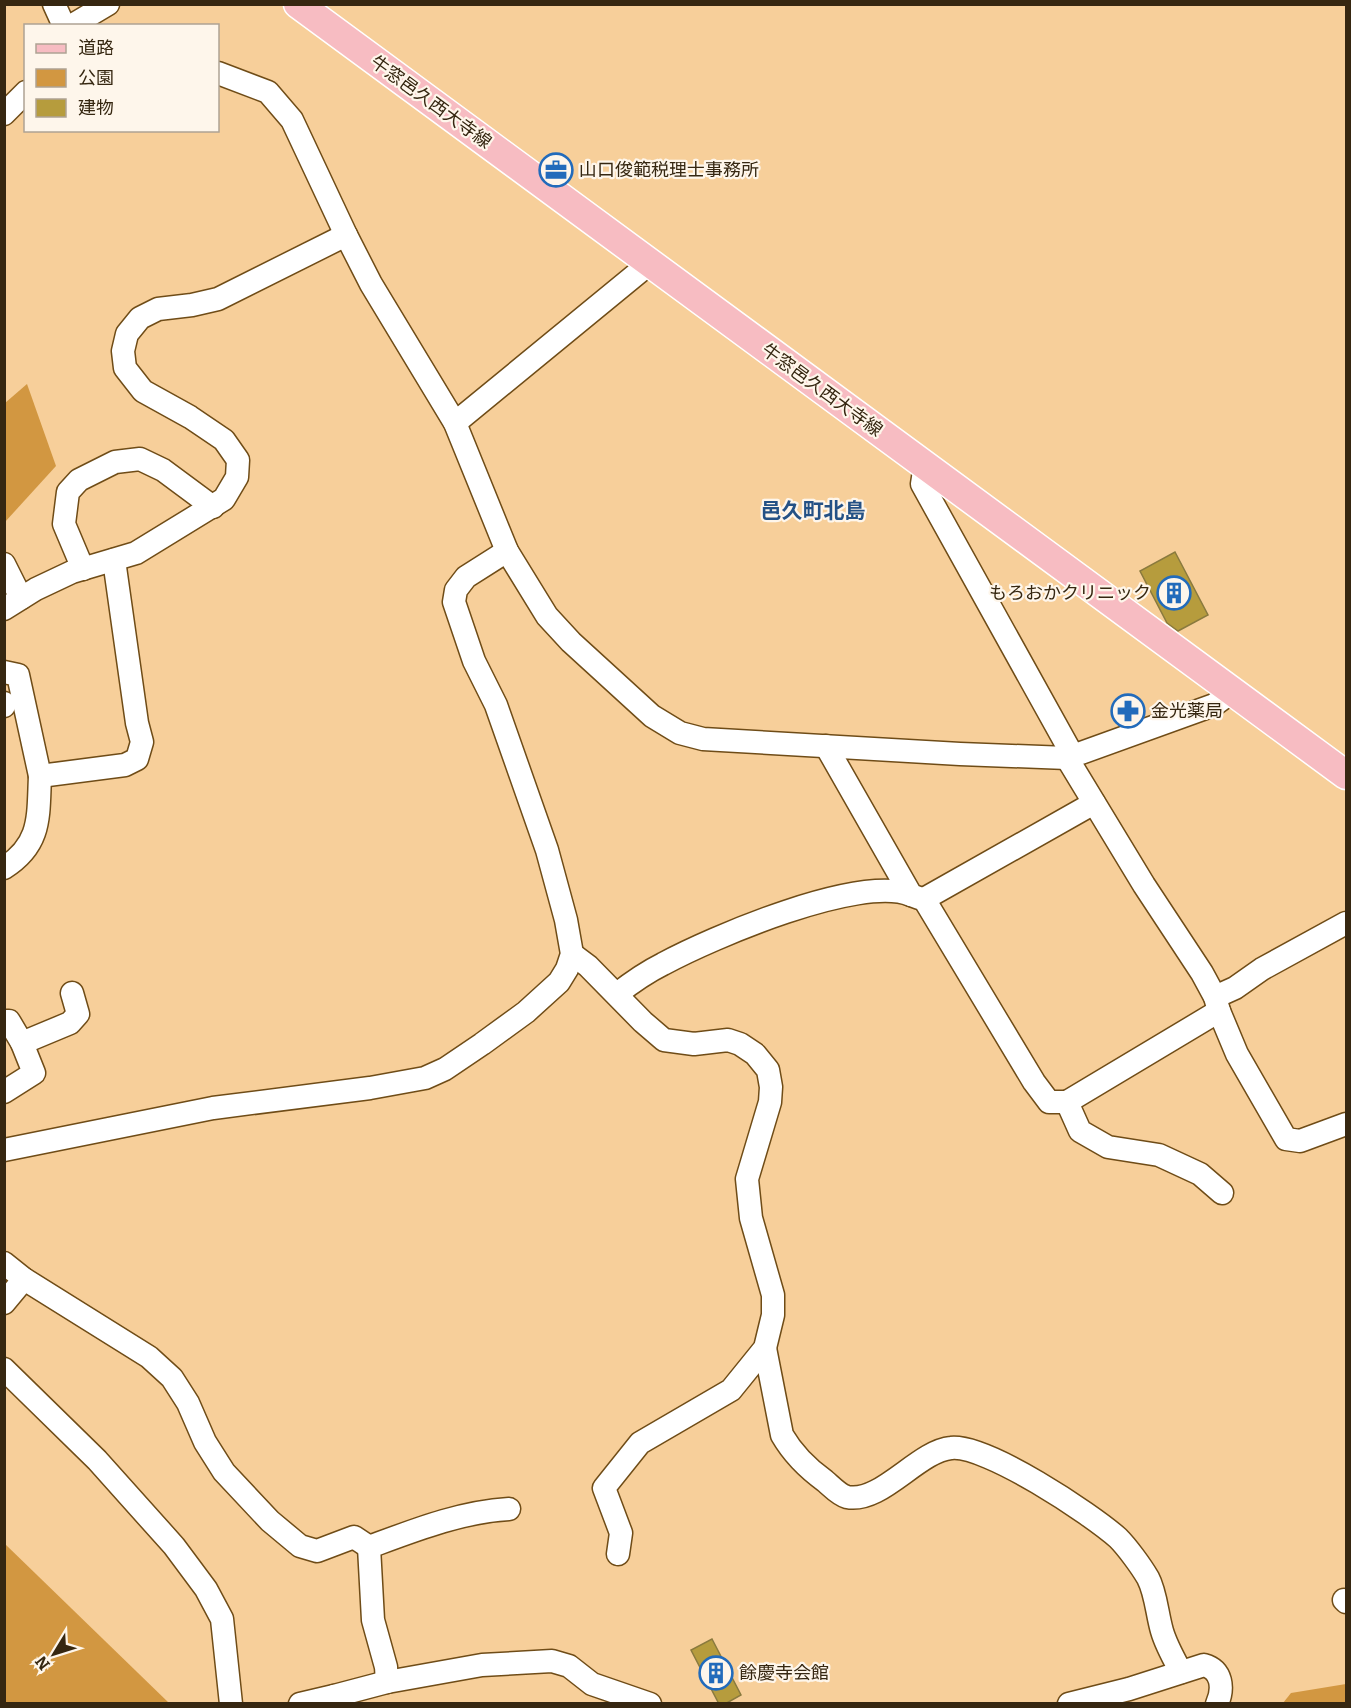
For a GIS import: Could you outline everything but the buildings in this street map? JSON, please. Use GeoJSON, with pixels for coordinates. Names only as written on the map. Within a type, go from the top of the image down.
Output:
{"type":"FeatureCollection","features":[{"type":"Feature","properties":{"kind":"main road","name":"牛窓邑久西大寺線"},"geometry":{"type":"LineString","coordinates":[[298,4],[1347,775]]}},
{"type":"Feature","properties":{"kind":"street"},"geometry":{"type":"LineString","coordinates":[[54,4],[63,24]]}},
{"type":"Feature","properties":{"kind":"street"},"geometry":{"type":"LineString","coordinates":[[74,24],[108,4]]}},
{"type":"Feature","properties":{"kind":"street"},"geometry":{"type":"LineString","coordinates":[[219,74],[268,92],[292,120],[371,284],[456,423],[507,551],[547,616],[571,642],[652,716],[680,733],[704,739],[960,754],[1070,757],[1214,705],[1233,691]]}},
{"type":"Feature","properties":{"kind":"street"},"geometry":{"type":"LineString","coordinates":[[4,114],[24,94]]}},
{"type":"Feature","properties":{"kind":"street"},"geometry":{"type":"LineString","coordinates":[[4,564],[13,603],[72,572],[136,553],[224,499],[237,477],[238,460],[224,441],[190,417],[143,391],[125,368],[123,351],[127,334],[140,318],[158,309],[218,299],[346,235]]}},
{"type":"Feature","properties":{"kind":"street"},"geometry":{"type":"LineString","coordinates":[[456,423],[650,263]]}},
{"type":"Feature","properties":{"kind":"street"},"geometry":{"type":"LineString","coordinates":[[83,569],[64,524],[68,492],[79,480],[115,462],[140,459],[148,462],[164,470],[213,507]]}},
{"type":"Feature","properties":{"kind":"street"},"geometry":{"type":"LineString","coordinates":[[925,465],[922,484],[1094,803],[1202,973],[1237,1054],[1286,1139],[1300,1141],[1347,1124]]}},
{"type":"Feature","properties":{"kind":"street"},"geometry":{"type":"LineString","coordinates":[[4,1150],[213,1107],[370,1088],[425,1078],[445,1069],[526,1012],[559,982],[572,954],[566,920],[535,812],[496,705],[474,661],[454,602],[456,590],[466,577],[507,551]]}},
{"type":"Feature","properties":{"kind":"street"},"geometry":{"type":"LineString","coordinates":[[40,776],[125,765],[137,759],[142,742],[137,723],[114,560]]}},
{"type":"Feature","properties":{"kind":"street"},"geometry":{"type":"LineString","coordinates":[[4,672],[18,675],[40,776],[36,826],[29,847],[4,868]]}},
{"type":"Feature","properties":{"kind":"street"},"geometry":{"type":"LineString","coordinates":[[826,746],[917,897],[1034,1083],[1049,1102],[1067,1102],[1217,1004],[1262,969],[1347,922]]}},
{"type":"Feature","properties":{"kind":"street"},"geometry":{"type":"LineString","coordinates":[[617,994],[663,964],[738,929],[800,907],[856,893],[884,890],[917,897],[1094,803]]}},
{"type":"Feature","properties":{"kind":"street"},"geometry":{"type":"LineString","coordinates":[[572,954],[664,1040],[694,1044],[728,1040],[740,1044],[755,1054],[768,1070],[771,1087],[770,1102],[747,1179],[751,1218],[773,1295],[773,1315],[765,1347],[731,1390],[640,1443],[604,1488],[621,1533],[618,1554]]}},
{"type":"Feature","properties":{"kind":"street"},"geometry":{"type":"LineString","coordinates":[[22,1043],[70,1023],[78,1014],[72,993]]}},
{"type":"Feature","properties":{"kind":"street"},"geometry":{"type":"LineString","coordinates":[[4,1022],[9,1021],[22,1043],[34,1073],[4,1092]]}},
{"type":"Feature","properties":{"kind":"street"},"geometry":{"type":"LineString","coordinates":[[1067,1102],[1080,1131],[1108,1147],[1159,1155],[1200,1174],[1222,1193]]}},
{"type":"Feature","properties":{"kind":"street"},"geometry":{"type":"LineString","coordinates":[[4,1263],[24,1279],[149,1358],[172,1378],[188,1403],[205,1442],[224,1472],[270,1521],[300,1546],[317,1551],[354,1537],[369,1547]]}},
{"type":"Feature","properties":{"kind":"street"},"geometry":{"type":"LineString","coordinates":[[4,1303],[24,1279]]}},
{"type":"Feature","properties":{"kind":"street"},"geometry":{"type":"LineString","coordinates":[[765,1347],[782,1435],[788,1446],[807,1468],[844,1497],[862,1498],[906,1473],[934,1453],[952,1448],[972,1451],[1009,1465],[1119,1539],[1149,1579],[1163,1634],[1181,1672]]}},
{"type":"Feature","properties":{"kind":"street"},"geometry":{"type":"LineString","coordinates":[[4,1369],[97,1460],[174,1546],[206,1589],[222,1619],[231,1704]]}},
{"type":"Feature","properties":{"kind":"street"},"geometry":{"type":"LineString","coordinates":[[369,1547],[430,1524],[487,1510],[509,1509]]}},
{"type":"Feature","properties":{"kind":"street"},"geometry":{"type":"LineString","coordinates":[[369,1547],[373,1620],[386,1667],[387,1682]]}},
{"type":"Feature","properties":{"kind":"street"},"geometry":{"type":"LineString","coordinates":[[300,1704],[334,1700],[387,1682],[482,1665],[552,1661],[569,1666],[592,1684],[650,1704]]}},
{"type":"Feature","properties":{"kind":"street"},"geometry":{"type":"LineString","coordinates":[[1070,1704],[1129,1689],[1204,1665],[1212,1668],[1219,1675],[1221,1695],[1217,1704]]}},
{"type":"Feature","properties":{"kind":"green space"},"geometry":{"type":"Polygon","coordinates":[[[27,384],[56,466],[5,522],[5,403],[27,384]]]}},
{"type":"Feature","properties":{"kind":"green space"},"geometry":{"type":"Polygon","coordinates":[[[5,1544],[169,1703],[5,1703],[5,1544]]]}},
{"type":"Feature","properties":{"kind":"green space"},"geometry":{"type":"Polygon","coordinates":[[[1346,1684],[1346,1703],[1283,1703],[1291,1693],[1346,1684]]]}},
{"type":"Feature","properties":{"kind":"place","name":"山口俊範税理士事務所"},"geometry":{"type":"Point","coordinates":[556,170]}},
{"type":"Feature","properties":{"kind":"place","name":"もろおかクリニック"},"geometry":{"type":"Point","coordinates":[1174,593]}},
{"type":"Feature","properties":{"kind":"place","name":"金光薬局"},"geometry":{"type":"Point","coordinates":[1128,711]}},
{"type":"Feature","properties":{"kind":"place","name":"餘慶寺会館"},"geometry":{"type":"Point","coordinates":[716,1673]}},
{"type":"Feature","properties":{"kind":"district","name":"邑久町北島"},"geometry":{"type":"Point","coordinates":[813,511]}}]}
